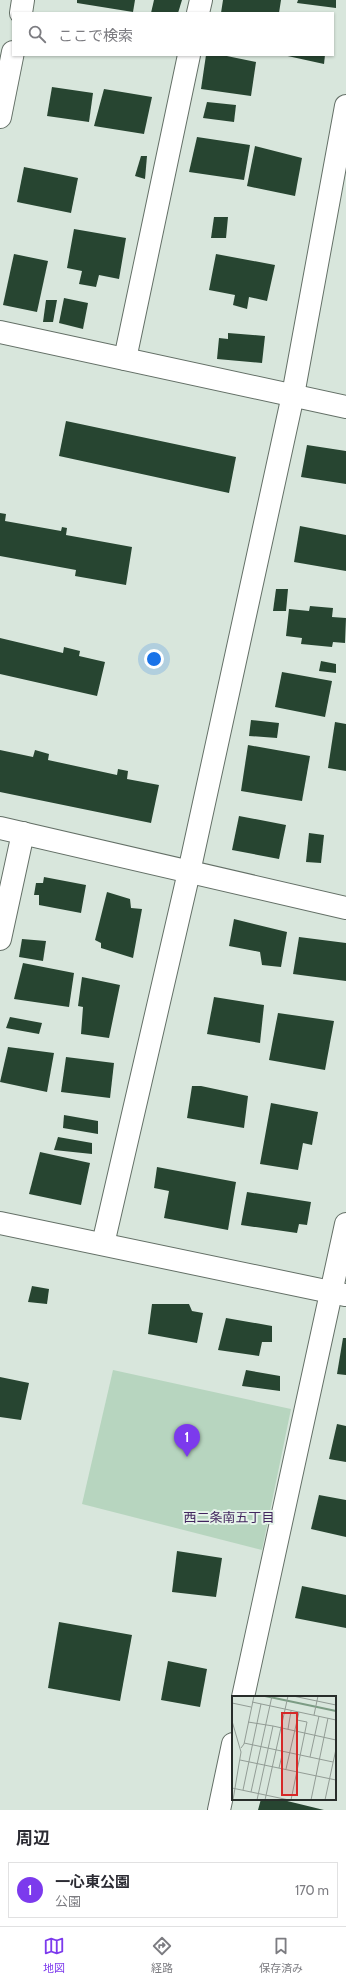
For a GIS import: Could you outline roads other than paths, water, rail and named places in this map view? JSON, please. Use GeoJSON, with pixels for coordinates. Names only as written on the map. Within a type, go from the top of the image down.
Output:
{"type":"FeatureCollection","features":[{"type":"Feature","properties":{"kind":"street"},"geometry":{"type":"LineString","coordinates":[[21,12],[23,0]]}},
{"type":"Feature","properties":{"kind":"street"},"geometry":{"type":"LineString","coordinates":[[198,12],[201,0]]}},
{"type":"Feature","properties":{"kind":"street"},"geometry":{"type":"LineString","coordinates":[[0,117],[12,56]]}},
{"type":"Feature","properties":{"kind":"street"},"geometry":{"type":"LineString","coordinates":[[125,359],[189,56]]}},
{"type":"Feature","properties":{"kind":"street"},"geometry":{"type":"LineString","coordinates":[[103,1244],[189,872],[293,395],[342,150],[346,106]]}},
{"type":"Feature","properties":{"kind":"street"},"geometry":{"type":"LineString","coordinates":[[0,332],[346,407]]}},
{"type":"Feature","properties":{"kind":"street"},"geometry":{"type":"LineString","coordinates":[[0,828],[346,908]]}},
{"type":"Feature","properties":{"kind":"street"},"geometry":{"type":"LineString","coordinates":[[0,940],[22,833]]}},
{"type":"Feature","properties":{"kind":"street"},"geometry":{"type":"LineString","coordinates":[[0,1223],[339,1294]]}},
{"type":"Feature","properties":{"kind":"street"},"geometry":{"type":"LineString","coordinates":[[243,1696],[339,1294],[346,1224]]}},
{"type":"Feature","properties":{"kind":"street"},"geometry":{"type":"LineString","coordinates":[[219,1810],[232,1749]]}},
{"type":"Feature","properties":{"kind":"place","name":"一心東公園"},"geometry":{"type":"Point","coordinates":[187,1457]}},
{"type":"Feature","properties":{"kind":"district","name":"西二条南五丁目"},"geometry":{"type":"Point","coordinates":[229,1517]}}]}
